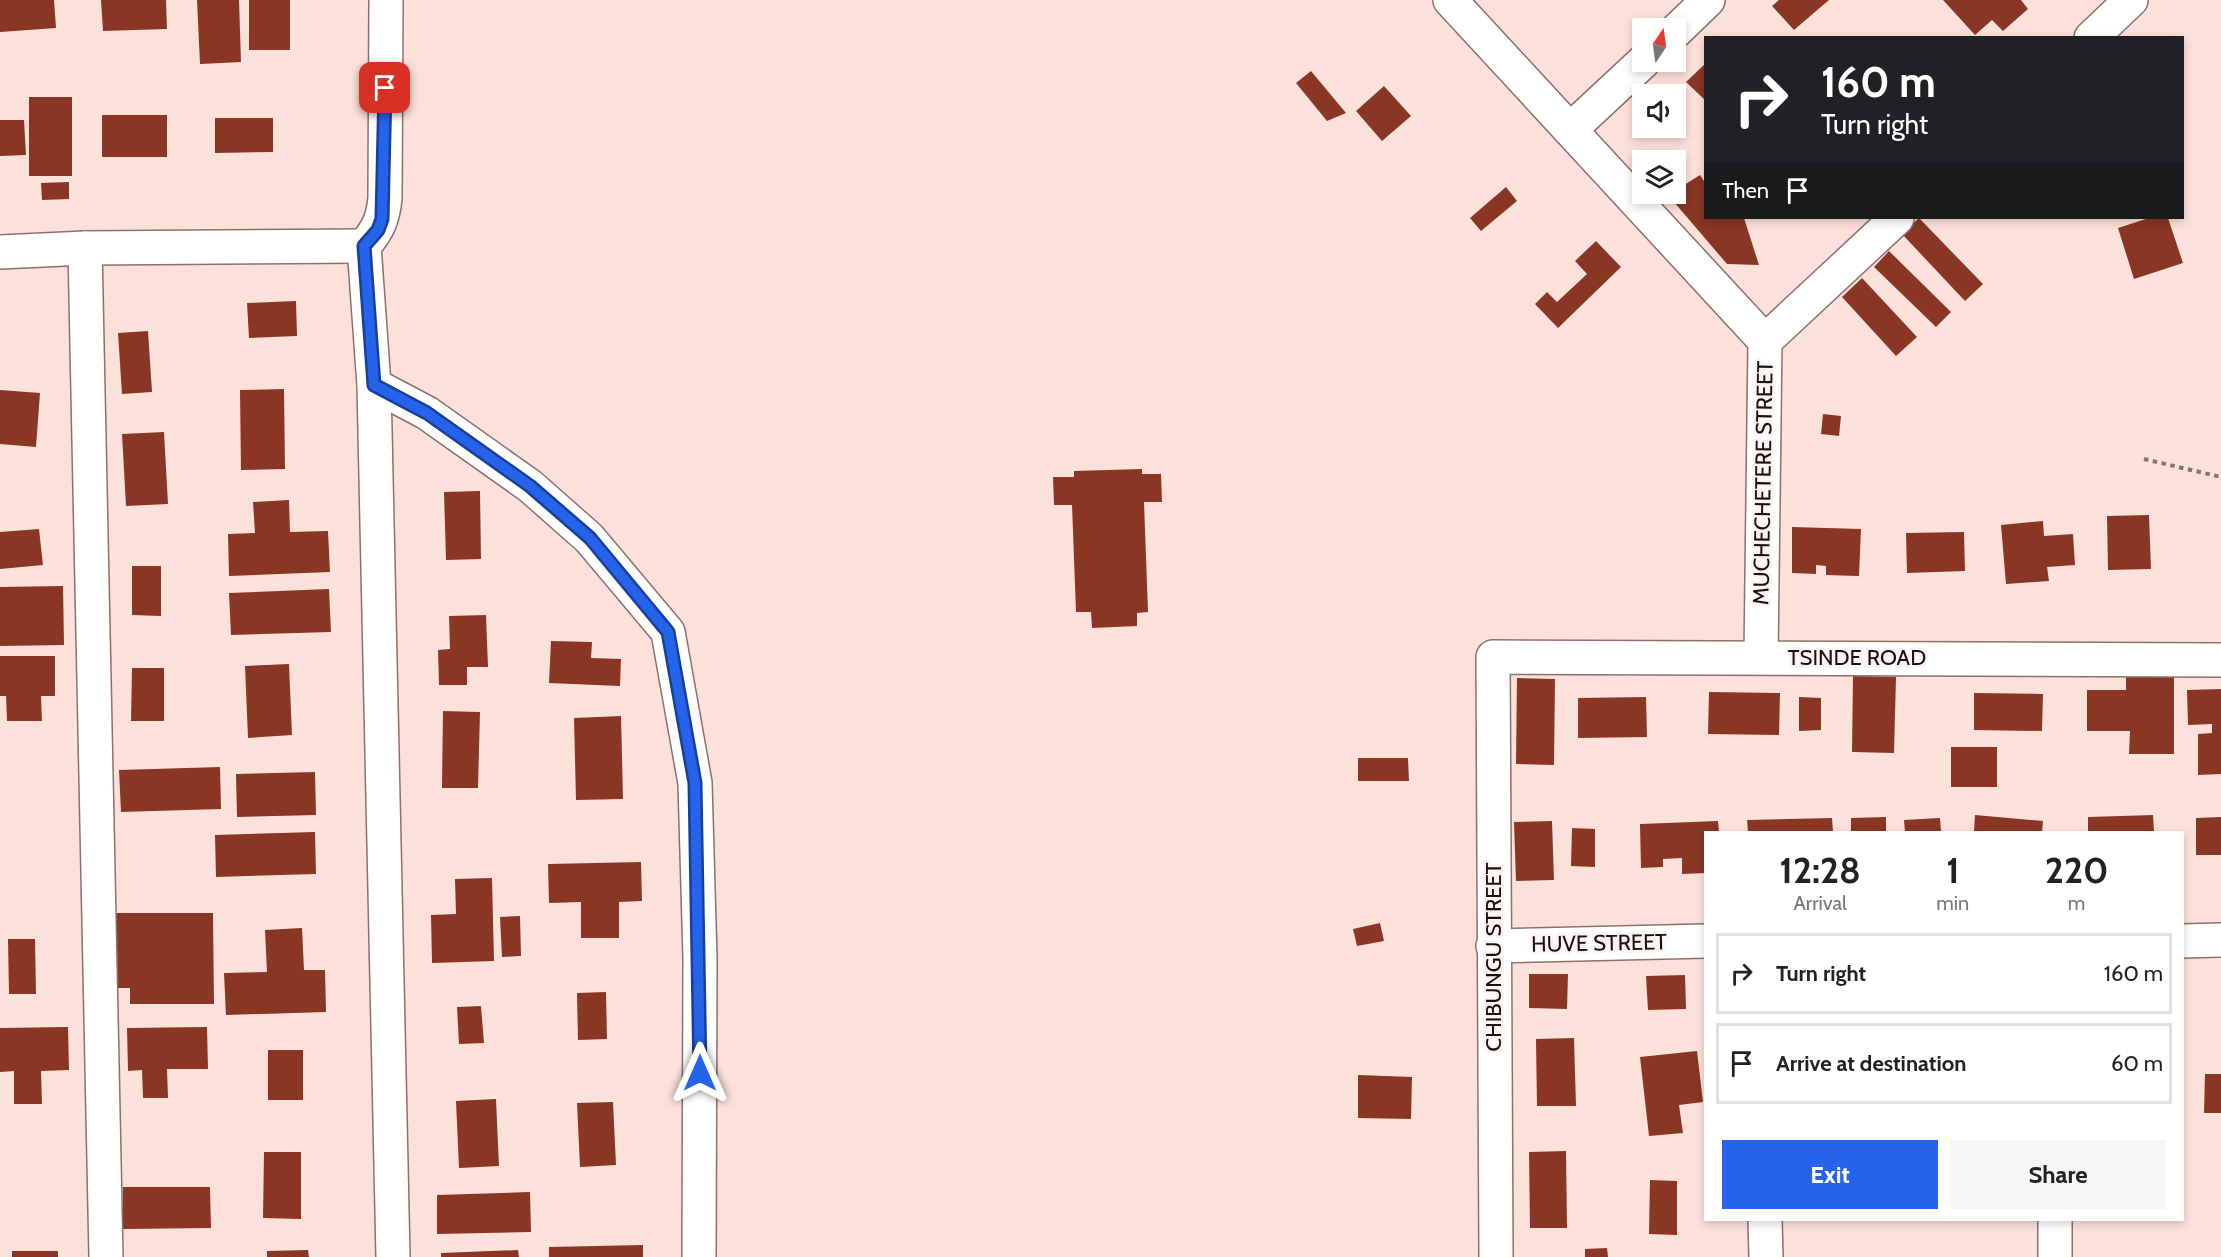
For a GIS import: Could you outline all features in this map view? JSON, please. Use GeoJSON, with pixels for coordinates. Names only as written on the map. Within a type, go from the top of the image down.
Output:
{"type":"FeatureCollection","features":[{"type":"Feature","properties":{"kind":"street"},"geometry":{"type":"LineString","coordinates":[[386,0],[385,198],[378,230],[364,246],[374,385],[393,1257]]}},
{"type":"Feature","properties":{"kind":"street","name":"MUCHECHETERE STREET"},"geometry":{"type":"LineString","coordinates":[[1450,0],[1765,341],[1761,657]]}},
{"type":"Feature","properties":{"kind":"street"},"geometry":{"type":"LineString","coordinates":[[1686,21],[1708,0]]}},
{"type":"Feature","properties":{"kind":"street"},"geometry":{"type":"LineString","coordinates":[[2093,36],[2131,0]]}},
{"type":"Feature","properties":{"kind":"street"},"geometry":{"type":"LineString","coordinates":[[1570,130],[1632,72]]}},
{"type":"Feature","properties":{"kind":"street"},"geometry":{"type":"LineString","coordinates":[[1765,341],[1897,219]]}},
{"type":"Feature","properties":{"kind":"street"},"geometry":{"type":"LineString","coordinates":[[0,252],[85,248],[364,246]]}},
{"type":"Feature","properties":{"kind":"street"},"geometry":{"type":"LineString","coordinates":[[85,248],[106,1257]]}},
{"type":"Feature","properties":{"kind":"street"},"geometry":{"type":"LineString","coordinates":[[374,385],[427,413],[530,486],[590,538],[668,632],[695,783],[700,958],[699,1257]]}},
{"type":"Feature","properties":{"kind":"street","name":"TSINDE ROAD"},"geometry":{"type":"LineString","coordinates":[[1493,657],[2221,660]]}},
{"type":"Feature","properties":{"kind":"street","name":"CHIBUNGU STREET"},"geometry":{"type":"LineString","coordinates":[[1493,657],[1492,946],[1496,1257]]}},
{"type":"Feature","properties":{"kind":"street"},"geometry":{"type":"LineString","coordinates":[[2184,941],[2221,940]]}},
{"type":"Feature","properties":{"kind":"street","name":"HUVE STREET"},"geometry":{"type":"LineString","coordinates":[[1492,946],[1704,941]]}},
{"type":"Feature","properties":{"kind":"street"},"geometry":{"type":"LineString","coordinates":[[1765,1221],[1766,1257]]}},
{"type":"Feature","properties":{"kind":"street"},"geometry":{"type":"LineString","coordinates":[[2055,1221],[2055,1257]]}},
{"type":"Feature","properties":{"kind":"path"},"geometry":{"type":"LineString","coordinates":[[2144,459],[2221,477]]}},
{"type":"Feature","properties":{"kind":"building"},"geometry":{"type":"Polygon","coordinates":[[[0,0],[54,0],[56,28],[0,32],[0,0]]]}},
{"type":"Feature","properties":{"kind":"building"},"geometry":{"type":"Polygon","coordinates":[[[101,0],[166,0],[167,29],[103,31],[101,0]]]}},
{"type":"Feature","properties":{"kind":"building"},"geometry":{"type":"Polygon","coordinates":[[[197,0],[239,0],[241,62],[200,64],[197,0]]]}},
{"type":"Feature","properties":{"kind":"building"},"geometry":{"type":"Polygon","coordinates":[[[249,0],[290,0],[290,50],[249,50],[249,0]]]}},
{"type":"Feature","properties":{"kind":"building"},"geometry":{"type":"Polygon","coordinates":[[[1779,0],[1829,0],[1794,30],[1772,6],[1779,0]]]}},
{"type":"Feature","properties":{"kind":"building"},"geometry":{"type":"Polygon","coordinates":[[[1943,0],[2021,0],[2028,9],[2003,31],[1992,20],[1975,35],[1943,0]]]}},
{"type":"Feature","properties":{"kind":"building"},"geometry":{"type":"Polygon","coordinates":[[[1704,65],[1704,99],[1686,82],[1704,65]]]}},
{"type":"Feature","properties":{"kind":"building"},"geometry":{"type":"Polygon","coordinates":[[[1311,71],[1346,113],[1327,121],[1296,83],[1311,71]]]}},
{"type":"Feature","properties":{"kind":"building"},"geometry":{"type":"Polygon","coordinates":[[[1384,86],[1411,116],[1382,141],[1356,111],[1384,86]]]}},
{"type":"Feature","properties":{"kind":"building"},"geometry":{"type":"Polygon","coordinates":[[[29,97],[72,97],[72,176],[29,176],[29,97]]]}},
{"type":"Feature","properties":{"kind":"building"},"geometry":{"type":"Polygon","coordinates":[[[102,115],[167,115],[167,157],[102,157],[102,115]]]}},
{"type":"Feature","properties":{"kind":"building"},"geometry":{"type":"Polygon","coordinates":[[[215,118],[273,118],[273,152],[215,153],[215,118]]]}},
{"type":"Feature","properties":{"kind":"building"},"geometry":{"type":"Polygon","coordinates":[[[0,120],[24,120],[26,155],[0,156],[0,120]]]}},
{"type":"Feature","properties":{"kind":"building"},"geometry":{"type":"Polygon","coordinates":[[[1700,175],[1704,181],[1704,219],[1744,219],[1759,265],[1727,264],[1676,204],[1686,204],[1686,184],[1700,175]]]}},
{"type":"Feature","properties":{"kind":"building"},"geometry":{"type":"Polygon","coordinates":[[[69,182],[69,199],[42,200],[41,183],[69,182]]]}},
{"type":"Feature","properties":{"kind":"building"},"geometry":{"type":"Polygon","coordinates":[[[1506,187],[1517,201],[1481,231],[1470,218],[1506,187]]]}},
{"type":"Feature","properties":{"kind":"building"},"geometry":{"type":"Polygon","coordinates":[[[1920,219],[1983,284],[1965,301],[1902,234],[1920,219]]]}},
{"type":"Feature","properties":{"kind":"building"},"geometry":{"type":"Polygon","coordinates":[[[2146,219],[2168,219],[2183,263],[2134,279],[2118,228],[2146,219]]]}},
{"type":"Feature","properties":{"kind":"building"},"geometry":{"type":"Polygon","coordinates":[[[1596,241],[1621,267],[1558,328],[1535,304],[1547,292],[1557,302],[1587,274],[1575,261],[1596,241]]]}},
{"type":"Feature","properties":{"kind":"building"},"geometry":{"type":"Polygon","coordinates":[[[1889,251],[1951,312],[1936,327],[1874,267],[1889,251]]]}},
{"type":"Feature","properties":{"kind":"building"},"geometry":{"type":"Polygon","coordinates":[[[1862,278],[1917,337],[1896,356],[1842,297],[1862,278]]]}},
{"type":"Feature","properties":{"kind":"building"},"geometry":{"type":"Polygon","coordinates":[[[296,301],[297,336],[249,338],[247,303],[296,301]]]}},
{"type":"Feature","properties":{"kind":"building"},"geometry":{"type":"Polygon","coordinates":[[[148,331],[152,392],[122,394],[118,333],[148,331]]]}},
{"type":"Feature","properties":{"kind":"building"},"geometry":{"type":"Polygon","coordinates":[[[284,389],[285,469],[241,470],[240,390],[284,389]]]}},
{"type":"Feature","properties":{"kind":"building"},"geometry":{"type":"Polygon","coordinates":[[[0,390],[40,393],[36,447],[0,444],[0,390]]]}},
{"type":"Feature","properties":{"kind":"building"},"geometry":{"type":"Polygon","coordinates":[[[1823,414],[1841,416],[1839,436],[1821,434],[1823,414]]]}},
{"type":"Feature","properties":{"kind":"building"},"geometry":{"type":"Polygon","coordinates":[[[164,432],[168,504],[126,506],[122,434],[164,432]]]}},
{"type":"Feature","properties":{"kind":"building"},"geometry":{"type":"Polygon","coordinates":[[[1142,469],[1142,474],[1161,474],[1162,502],[1144,502],[1148,612],[1137,613],[1137,626],[1092,628],[1091,612],[1076,612],[1072,505],[1054,505],[1053,477],[1074,477],[1074,471],[1142,469]]]}},
{"type":"Feature","properties":{"kind":"building"},"geometry":{"type":"Polygon","coordinates":[[[480,491],[481,559],[446,560],[444,492],[480,491]]]}},
{"type":"Feature","properties":{"kind":"building"},"geometry":{"type":"Polygon","coordinates":[[[289,500],[290,532],[328,531],[330,572],[229,576],[228,534],[255,533],[253,502],[289,500]]]}},
{"type":"Feature","properties":{"kind":"building"},"geometry":{"type":"Polygon","coordinates":[[[2149,515],[2151,569],[2108,570],[2107,516],[2149,515]]]}},
{"type":"Feature","properties":{"kind":"building"},"geometry":{"type":"Polygon","coordinates":[[[2043,521],[2044,536],[2073,534],[2075,565],[2047,567],[2049,581],[2006,584],[2001,525],[2043,521]]]}},
{"type":"Feature","properties":{"kind":"building"},"geometry":{"type":"Polygon","coordinates":[[[1792,527],[1861,529],[1859,576],[1826,575],[1826,566],[1816,565],[1816,574],[1792,573],[1792,527]]]}},
{"type":"Feature","properties":{"kind":"building"},"geometry":{"type":"Polygon","coordinates":[[[39,529],[43,565],[0,569],[0,532],[39,529]]]}},
{"type":"Feature","properties":{"kind":"building"},"geometry":{"type":"Polygon","coordinates":[[[1964,532],[1965,571],[1907,573],[1906,533],[1964,532]]]}},
{"type":"Feature","properties":{"kind":"building"},"geometry":{"type":"Polygon","coordinates":[[[132,566],[161,566],[161,616],[132,615],[132,566]]]}},
{"type":"Feature","properties":{"kind":"building"},"geometry":{"type":"Polygon","coordinates":[[[63,586],[64,645],[0,646],[0,587],[63,586]]]}},
{"type":"Feature","properties":{"kind":"building"},"geometry":{"type":"Polygon","coordinates":[[[329,589],[331,632],[231,635],[229,593],[329,589]]]}},
{"type":"Feature","properties":{"kind":"building"},"geometry":{"type":"Polygon","coordinates":[[[486,615],[488,667],[467,667],[467,685],[439,685],[438,650],[450,649],[449,616],[486,615]]]}},
{"type":"Feature","properties":{"kind":"building"},"geometry":{"type":"Polygon","coordinates":[[[551,641],[592,642],[591,658],[621,659],[620,686],[549,683],[551,641]]]}},
{"type":"Feature","properties":{"kind":"building"},"geometry":{"type":"Polygon","coordinates":[[[0,656],[55,656],[55,696],[41,696],[42,721],[7,721],[6,696],[0,696],[0,656]]]}},
{"type":"Feature","properties":{"kind":"building"},"geometry":{"type":"Polygon","coordinates":[[[289,664],[292,735],[248,738],[245,666],[289,664]]]}},
{"type":"Feature","properties":{"kind":"building"},"geometry":{"type":"Polygon","coordinates":[[[132,668],[164,668],[164,721],[131,721],[132,668]]]}},
{"type":"Feature","properties":{"kind":"building"},"geometry":{"type":"Polygon","coordinates":[[[2126,674],[2174,674],[2174,754],[2129,754],[2130,731],[2087,731],[2087,690],[2126,690],[2126,674]]]}},
{"type":"Feature","properties":{"kind":"building"},"geometry":{"type":"Polygon","coordinates":[[[1853,676],[1896,677],[1894,753],[1852,752],[1853,676]]]}},
{"type":"Feature","properties":{"kind":"building"},"geometry":{"type":"Polygon","coordinates":[[[1517,678],[1555,679],[1554,765],[1516,764],[1517,678]]]}},
{"type":"Feature","properties":{"kind":"building"},"geometry":{"type":"Polygon","coordinates":[[[2221,689],[2221,774],[2198,775],[2198,734],[2212,733],[2212,724],[2188,725],[2187,690],[2221,689]]]}},
{"type":"Feature","properties":{"kind":"building"},"geometry":{"type":"Polygon","coordinates":[[[1709,692],[1780,693],[1779,735],[1708,734],[1709,692]]]}},
{"type":"Feature","properties":{"kind":"building"},"geometry":{"type":"Polygon","coordinates":[[[1974,693],[2043,694],[2042,731],[1974,730],[1974,693]]]}},
{"type":"Feature","properties":{"kind":"building"},"geometry":{"type":"Polygon","coordinates":[[[1646,697],[1647,737],[1578,738],[1578,698],[1646,697]]]}},
{"type":"Feature","properties":{"kind":"building"},"geometry":{"type":"Polygon","coordinates":[[[1799,697],[1821,698],[1821,730],[1799,731],[1799,697]]]}},
{"type":"Feature","properties":{"kind":"building"},"geometry":{"type":"Polygon","coordinates":[[[443,711],[480,712],[478,788],[442,788],[443,711]]]}},
{"type":"Feature","properties":{"kind":"building"},"geometry":{"type":"Polygon","coordinates":[[[621,716],[623,799],[576,800],[574,718],[621,716]]]}},
{"type":"Feature","properties":{"kind":"building"},"geometry":{"type":"Polygon","coordinates":[[[1951,747],[1997,747],[1997,787],[1951,787],[1951,747]]]}},
{"type":"Feature","properties":{"kind":"building"},"geometry":{"type":"Polygon","coordinates":[[[1358,758],[1408,758],[1409,781],[1358,781],[1358,758]]]}},
{"type":"Feature","properties":{"kind":"building"},"geometry":{"type":"Polygon","coordinates":[[[220,767],[221,809],[121,812],[119,770],[220,767]]]}},
{"type":"Feature","properties":{"kind":"building"},"geometry":{"type":"Polygon","coordinates":[[[315,772],[316,815],[237,817],[236,774],[315,772]]]}},
{"type":"Feature","properties":{"kind":"building"},"geometry":{"type":"Polygon","coordinates":[[[1975,815],[2043,821],[2042,831],[1974,831],[1975,815]]]}},
{"type":"Feature","properties":{"kind":"building"},"geometry":{"type":"Polygon","coordinates":[[[2153,815],[2154,831],[2088,831],[2088,817],[2153,815]]]}},
{"type":"Feature","properties":{"kind":"building"},"geometry":{"type":"Polygon","coordinates":[[[1886,817],[1886,831],[1851,831],[1851,818],[1886,817]]]}},
{"type":"Feature","properties":{"kind":"building"},"geometry":{"type":"Polygon","coordinates":[[[2221,817],[2221,855],[2196,855],[2196,818],[2221,817]]]}},
{"type":"Feature","properties":{"kind":"building"},"geometry":{"type":"Polygon","coordinates":[[[1832,818],[1833,831],[1748,831],[1747,820],[1832,818]]]}},
{"type":"Feature","properties":{"kind":"building"},"geometry":{"type":"Polygon","coordinates":[[[1940,818],[1941,831],[1905,831],[1904,820],[1940,818]]]}},
{"type":"Feature","properties":{"kind":"building"},"geometry":{"type":"Polygon","coordinates":[[[1552,821],[1554,880],[1516,881],[1514,822],[1552,821]]]}},
{"type":"Feature","properties":{"kind":"building"},"geometry":{"type":"Polygon","coordinates":[[[1718,821],[1719,831],[1704,831],[1704,873],[1682,874],[1682,858],[1663,859],[1663,867],[1641,868],[1640,824],[1718,821]]]}},
{"type":"Feature","properties":{"kind":"building"},"geometry":{"type":"Polygon","coordinates":[[[1572,828],[1595,829],[1595,867],[1571,866],[1572,828]]]}},
{"type":"Feature","properties":{"kind":"building"},"geometry":{"type":"Polygon","coordinates":[[[315,832],[316,874],[216,877],[215,835],[315,832]]]}},
{"type":"Feature","properties":{"kind":"building"},"geometry":{"type":"Polygon","coordinates":[[[641,862],[642,901],[619,902],[619,938],[581,938],[581,902],[549,903],[548,864],[641,862]]]}},
{"type":"Feature","properties":{"kind":"building"},"geometry":{"type":"Polygon","coordinates":[[[492,878],[494,961],[432,963],[431,915],[456,914],[455,879],[492,878]]]}},
{"type":"Feature","properties":{"kind":"building"},"geometry":{"type":"Polygon","coordinates":[[[115,913],[213,913],[214,1004],[130,1004],[130,988],[115,988],[115,913]]]}},
{"type":"Feature","properties":{"kind":"building"},"geometry":{"type":"Polygon","coordinates":[[[520,916],[521,956],[502,957],[500,917],[520,916]]]}},
{"type":"Feature","properties":{"kind":"building"},"geometry":{"type":"Polygon","coordinates":[[[1380,923],[1384,941],[1357,946],[1353,929],[1380,923]]]}},
{"type":"Feature","properties":{"kind":"building"},"geometry":{"type":"Polygon","coordinates":[[[302,928],[304,970],[325,970],[326,1012],[226,1015],[224,973],[267,972],[265,930],[302,928]]]}},
{"type":"Feature","properties":{"kind":"building"},"geometry":{"type":"Polygon","coordinates":[[[8,939],[35,939],[36,994],[9,994],[8,939]]]}},
{"type":"Feature","properties":{"kind":"building"},"geometry":{"type":"Polygon","coordinates":[[[1529,974],[1568,974],[1567,1009],[1529,1008],[1529,974]]]}},
{"type":"Feature","properties":{"kind":"building"},"geometry":{"type":"Polygon","coordinates":[[[1685,975],[1686,1009],[1648,1010],[1646,976],[1685,975]]]}},
{"type":"Feature","properties":{"kind":"building"},"geometry":{"type":"Polygon","coordinates":[[[606,992],[607,1039],[578,1040],[577,993],[606,992]]]}},
{"type":"Feature","properties":{"kind":"building"},"geometry":{"type":"Polygon","coordinates":[[[481,1006],[484,1043],[459,1044],[457,1007],[481,1006]]]}},
{"type":"Feature","properties":{"kind":"building"},"geometry":{"type":"Polygon","coordinates":[[[68,1027],[69,1070],[41,1071],[42,1104],[14,1104],[14,1071],[0,1072],[0,1028],[68,1027]]]}},
{"type":"Feature","properties":{"kind":"building"},"geometry":{"type":"Polygon","coordinates":[[[207,1027],[208,1069],[167,1069],[168,1098],[143,1098],[142,1070],[128,1071],[127,1028],[207,1027]]]}},
{"type":"Feature","properties":{"kind":"building"},"geometry":{"type":"Polygon","coordinates":[[[1574,1038],[1576,1106],[1537,1106],[1536,1039],[1574,1038]]]}},
{"type":"Feature","properties":{"kind":"building"},"geometry":{"type":"Polygon","coordinates":[[[268,1050],[303,1050],[303,1100],[268,1100],[268,1050]]]}},
{"type":"Feature","properties":{"kind":"building"},"geometry":{"type":"Polygon","coordinates":[[[1697,1051],[1703,1102],[1679,1105],[1683,1133],[1649,1136],[1640,1057],[1697,1051]]]}},
{"type":"Feature","properties":{"kind":"building"},"geometry":{"type":"Polygon","coordinates":[[[2205,1074],[2221,1074],[2221,1113],[2204,1113],[2205,1074]]]}},
{"type":"Feature","properties":{"kind":"building"},"geometry":{"type":"Polygon","coordinates":[[[1358,1075],[1412,1077],[1411,1119],[1358,1118],[1358,1075]]]}},
{"type":"Feature","properties":{"kind":"building"},"geometry":{"type":"Polygon","coordinates":[[[496,1099],[499,1166],[459,1168],[456,1101],[496,1099]]]}},
{"type":"Feature","properties":{"kind":"building"},"geometry":{"type":"Polygon","coordinates":[[[613,1102],[616,1165],[580,1167],[577,1103],[613,1102]]]}},
{"type":"Feature","properties":{"kind":"building"},"geometry":{"type":"Polygon","coordinates":[[[1566,1151],[1567,1228],[1530,1228],[1529,1152],[1566,1151]]]}},
{"type":"Feature","properties":{"kind":"building"},"geometry":{"type":"Polygon","coordinates":[[[264,1152],[301,1152],[301,1219],[263,1218],[264,1152]]]}},
{"type":"Feature","properties":{"kind":"building"},"geometry":{"type":"Polygon","coordinates":[[[1650,1180],[1677,1181],[1677,1235],[1649,1234],[1650,1180]]]}},
{"type":"Feature","properties":{"kind":"building"},"geometry":{"type":"Polygon","coordinates":[[[123,1187],[210,1187],[211,1228],[123,1229],[123,1187]]]}},
{"type":"Feature","properties":{"kind":"building"},"geometry":{"type":"Polygon","coordinates":[[[530,1192],[531,1232],[437,1234],[437,1195],[530,1192]]]}},
{"type":"Feature","properties":{"kind":"building"},"geometry":{"type":"Polygon","coordinates":[[[643,1245],[643,1257],[549,1257],[549,1247],[643,1245]]]}},
{"type":"Feature","properties":{"kind":"building"},"geometry":{"type":"Polygon","coordinates":[[[1607,1248],[1608,1257],[1585,1257],[1585,1249],[1607,1248]]]}},
{"type":"Feature","properties":{"kind":"building"},"geometry":{"type":"Polygon","coordinates":[[[308,1250],[309,1257],[267,1257],[267,1251],[308,1250]]]}},
{"type":"Feature","properties":{"kind":"building"},"geometry":{"type":"Polygon","coordinates":[[[518,1250],[519,1257],[441,1257],[441,1253],[518,1250]]]}},
{"type":"Feature","properties":{"kind":"building"},"geometry":{"type":"Polygon","coordinates":[[[12,1251],[58,1251],[58,1257],[12,1257],[12,1251]]]}},
{"type":"Feature","properties":{"kind":"route"},"geometry":{"type":"LineString","coordinates":[[385,88],[385,198],[378,230],[364,246],[374,385],[427,413],[530,486],[590,538],[668,632],[695,783],[700,958],[700,1073]]}}]}
